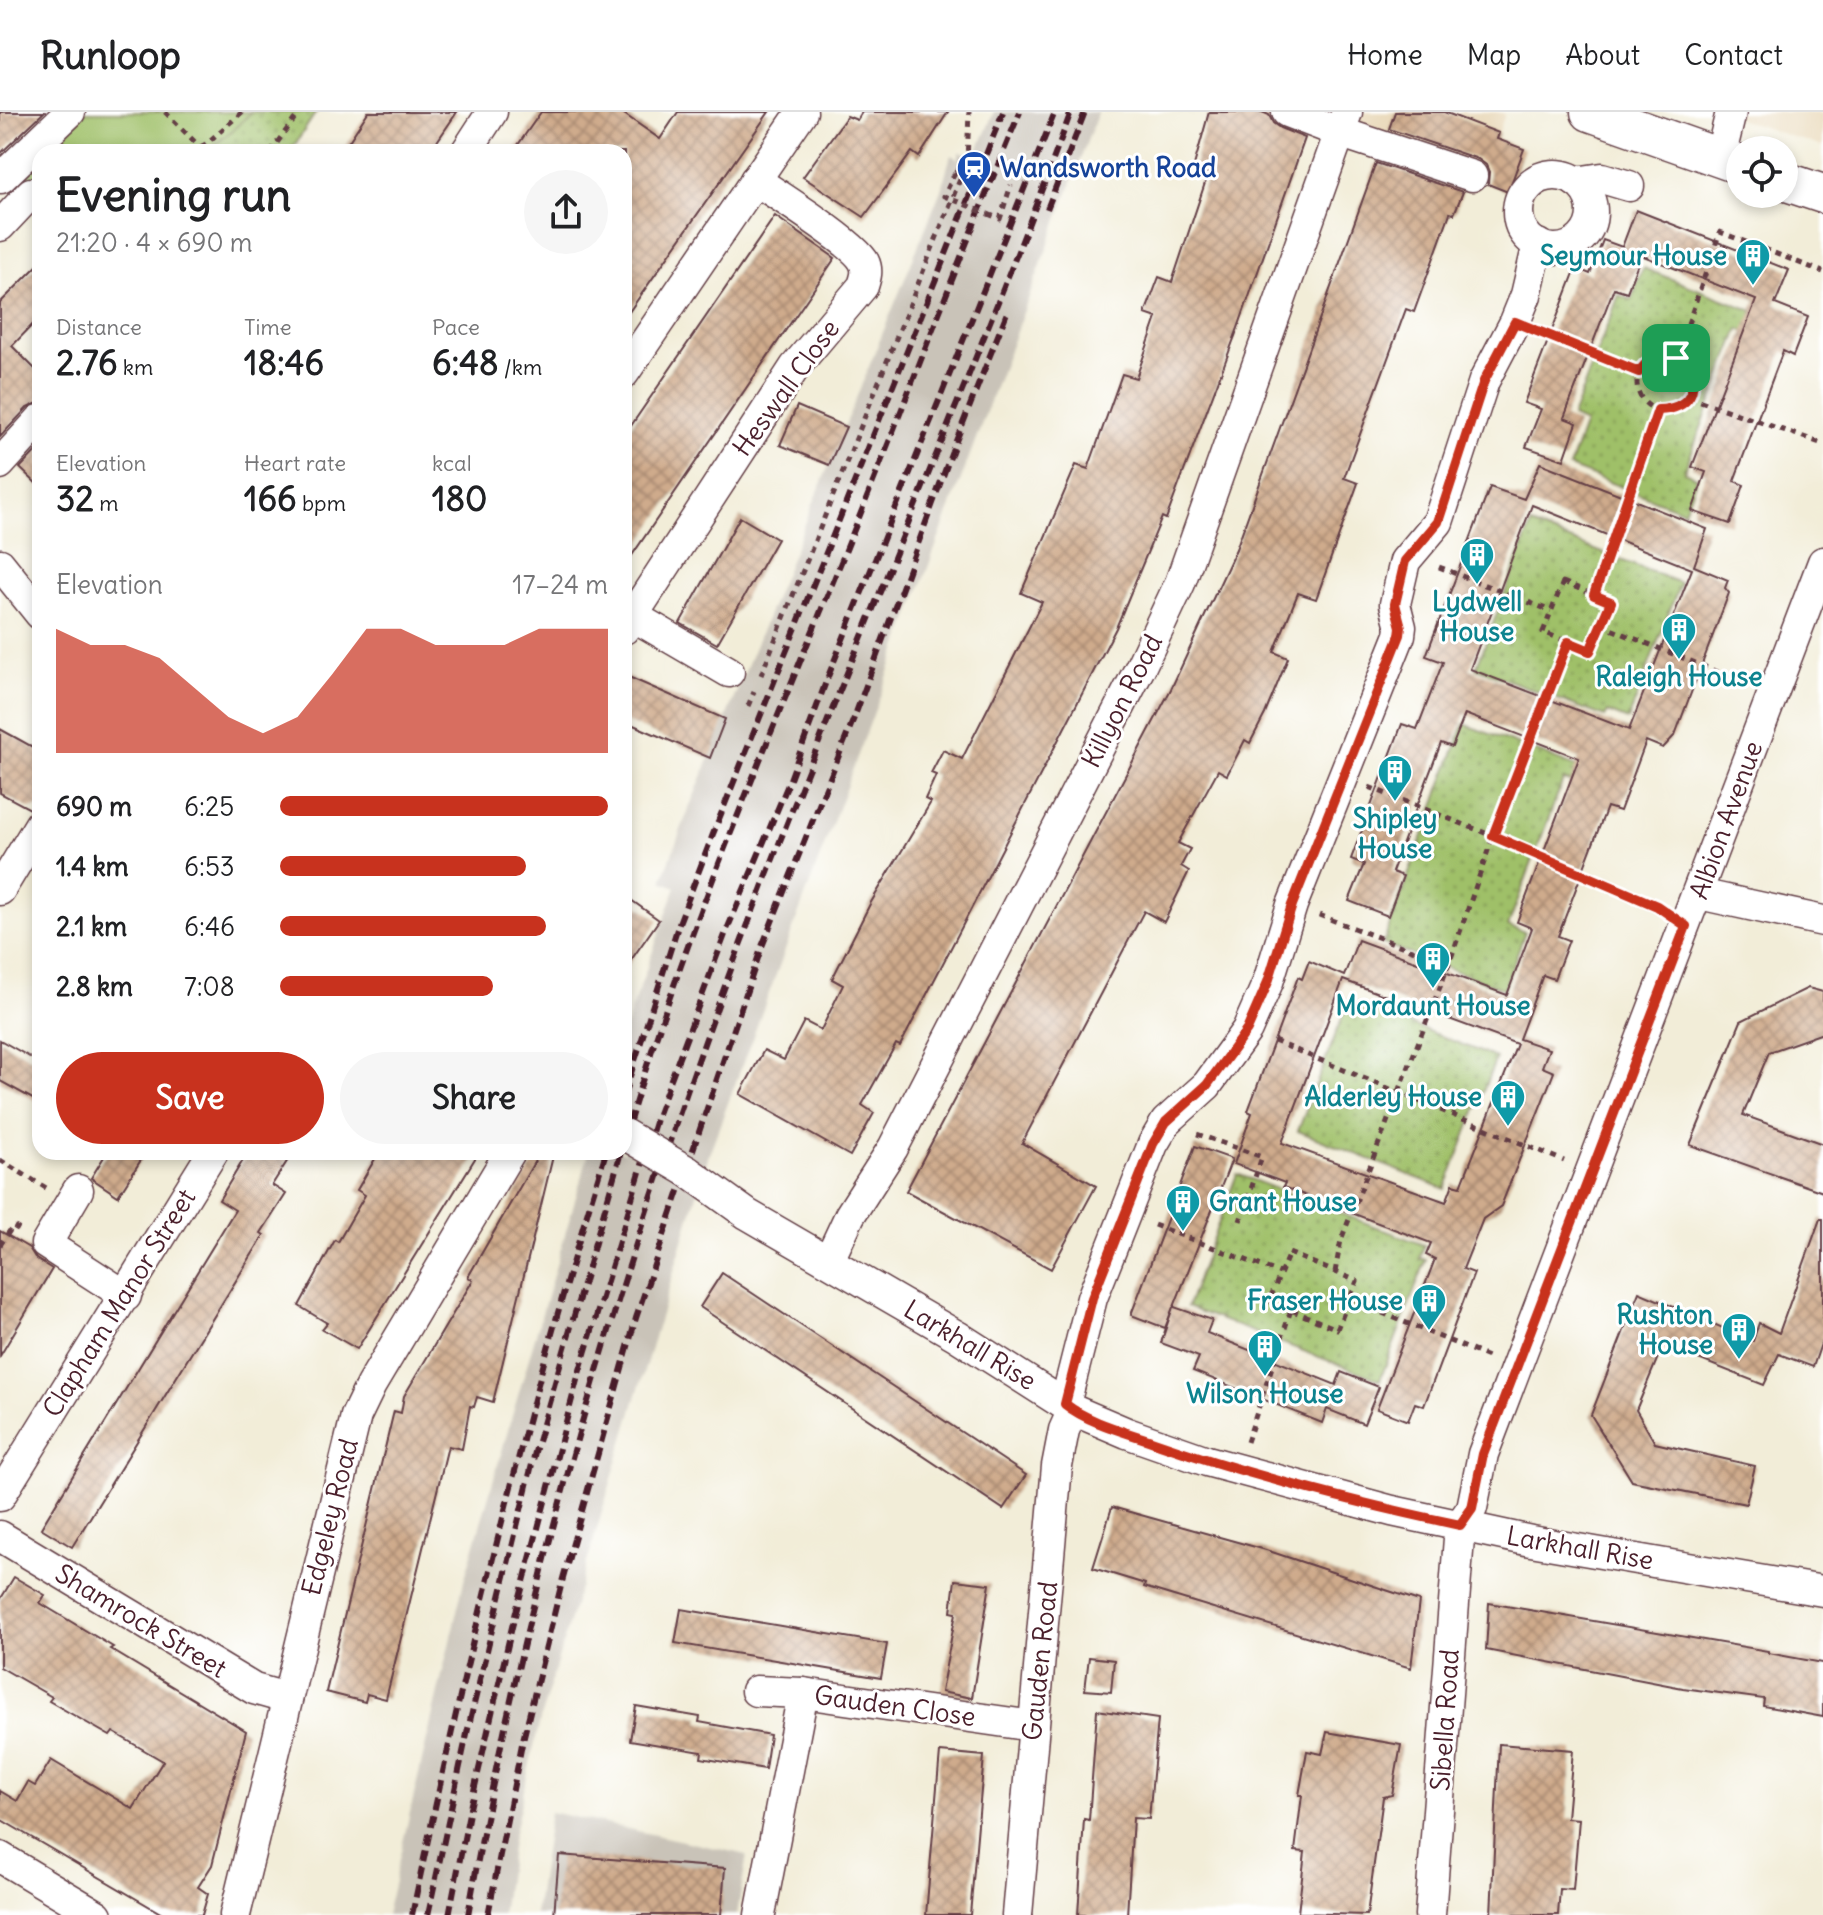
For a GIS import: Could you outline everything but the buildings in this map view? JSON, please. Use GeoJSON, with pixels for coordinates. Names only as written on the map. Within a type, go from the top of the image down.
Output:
{"type":"FeatureCollection","features":[{"type":"Feature","properties":{"kind":"main road"},"geometry":{"type":"LineString","coordinates":[[1590,112],[1726,161]]}},
{"type":"Feature","properties":{"kind":"main road"},"geometry":{"type":"LineString","coordinates":[[1798,186],[1823,194]]}},
{"type":"Feature","properties":{"kind":"street"},"geometry":{"type":"LineString","coordinates":[[36,144],[70,112]]}},
{"type":"Feature","properties":{"kind":"street"},"geometry":{"type":"LineString","coordinates":[[471,144],[492,112]]}},
{"type":"Feature","properties":{"kind":"street"},"geometry":{"type":"LineString","coordinates":[[632,361],[802,112]]}},
{"type":"Feature","properties":{"kind":"street"},"geometry":{"type":"LineString","coordinates":[[1287,112],[1343,122],[1472,176]]}},
{"type":"Feature","properties":{"kind":"street"},"geometry":{"type":"LineString","coordinates":[[1731,112],[1731,136]]}},
{"type":"Feature","properties":{"kind":"street","name":"Killyon Road"},"geometry":{"type":"LineString","coordinates":[[829,1260],[850,1215],[893,1148],[1140,668],[1180,583],[1343,122]]}},
{"type":"Feature","properties":{"kind":"street"},"geometry":{"type":"LineString","coordinates":[[0,226],[27,196],[1,177],[32,148]]}},
{"type":"Feature","properties":{"kind":"street"},"geometry":{"type":"LineString","coordinates":[[1566,176],[1576,182],[1585,190],[1590,201],[1589,225],[1583,236],[1562,248],[1538,244],[1521,227],[1518,216],[1523,192],[1542,177],[1566,176]]}},
{"type":"Feature","properties":{"kind":"street"},"geometry":{"type":"LineString","coordinates":[[1576,182],[1602,178],[1629,186]]}},
{"type":"Feature","properties":{"kind":"street","name":"Heswall Close"},"geometry":{"type":"LineString","coordinates":[[632,616],[795,367],[863,286],[867,274],[866,264],[849,246],[755,180]]}},
{"type":"Feature","properties":{"kind":"street"},"geometry":{"type":"LineString","coordinates":[[1166,1122],[1207,1085],[1247,1030],[1268,982],[1292,905],[1400,635],[1396,597],[1405,561],[1438,522],[1484,381],[1526,295],[1538,244]]}},
{"type":"Feature","properties":{"kind":"street"},"geometry":{"type":"LineString","coordinates":[[0,464],[32,429]]}},
{"type":"Feature","properties":{"kind":"street","name":"Albion Avenue"},"geometry":{"type":"LineString","coordinates":[[1460,1525],[1472,1508],[1483,1454],[1823,562]]}},
{"type":"Feature","properties":{"kind":"street"},"geometry":{"type":"LineString","coordinates":[[0,564],[32,604]]}},
{"type":"Feature","properties":{"kind":"street"},"geometry":{"type":"LineString","coordinates":[[632,624],[729,672]]}},
{"type":"Feature","properties":{"kind":"street"},"geometry":{"type":"LineString","coordinates":[[0,890],[32,837]]}},
{"type":"Feature","properties":{"kind":"street"},"geometry":{"type":"LineString","coordinates":[[1699,894],[1823,921]]}},
{"type":"Feature","properties":{"kind":"street","name":"Gauden Road"},"geometry":{"type":"LineString","coordinates":[[1017,1915],[1057,1466],[1092,1298],[1153,1144],[1166,1122]]}},
{"type":"Feature","properties":{"kind":"street","name":"Larkhall Rise"},"geometry":{"type":"LineString","coordinates":[[632,1139],[693,1175],[741,1210],[829,1260],[1069,1407],[1127,1433],[1207,1461],[1387,1510],[1531,1541],[1823,1591]]}},
{"type":"Feature","properties":{"kind":"street","name":"Clapham Manor Street"},"geometry":{"type":"LineString","coordinates":[[0,1496],[208,1160]]}},
{"type":"Feature","properties":{"kind":"street","name":"Edgeley Road"},"geometry":{"type":"LineString","coordinates":[[235,1915],[342,1468],[362,1401],[505,1160]]}},
{"type":"Feature","properties":{"kind":"street"},"geometry":{"type":"LineString","coordinates":[[74,1196],[46,1244],[126,1296]]}},
{"type":"Feature","properties":{"kind":"street","name":"Sibella Road"},"geometry":{"type":"LineString","coordinates":[[1430,1915],[1460,1525]]}},
{"type":"Feature","properties":{"kind":"street","name":"Shamrock Street"},"geometry":{"type":"LineString","coordinates":[[0,1536],[242,1683],[286,1698]]}},
{"type":"Feature","properties":{"kind":"street","name":"Gauden Close"},"geometry":{"type":"LineString","coordinates":[[756,1691],[803,1693],[1033,1726]]}},
{"type":"Feature","properties":{"kind":"street"},"geometry":{"type":"LineString","coordinates":[[760,1915],[803,1693]]}},
{"type":"Feature","properties":{"kind":"street"},"geometry":{"type":"LineString","coordinates":[[0,1857],[97,1915]]}},
{"type":"Feature","properties":{"kind":"path"},"geometry":{"type":"LineString","coordinates":[[165,112],[202,144]]}},
{"type":"Feature","properties":{"kind":"path"},"geometry":{"type":"LineString","coordinates":[[209,144],[242,112]]}},
{"type":"Feature","properties":{"kind":"path"},"geometry":{"type":"LineString","coordinates":[[276,144],[300,112]]}},
{"type":"Feature","properties":{"kind":"path"},"geometry":{"type":"LineString","coordinates":[[760,676],[967,162],[969,112]]}},
{"type":"Feature","properties":{"kind":"path"},"geometry":{"type":"LineString","coordinates":[[967,162],[955,173],[944,196],[1000,219],[1011,185]]}},
{"type":"Feature","properties":{"kind":"path"},"geometry":{"type":"LineString","coordinates":[[1676,358],[1720,232],[1823,272]]}},
{"type":"Feature","properties":{"kind":"path"},"geometry":{"type":"LineString","coordinates":[[1515,322],[1639,372]]}},
{"type":"Feature","properties":{"kind":"path"},"geometry":{"type":"LineString","coordinates":[[1663,355],[1676,358],[1685,363],[1691,374],[1693,384],[1689,397],[1673,410],[1658,410],[1642,399],[1637,386],[1639,372],[1653,358],[1663,355]]}},
{"type":"Feature","properties":{"kind":"path"},"geometry":{"type":"LineString","coordinates":[[1689,397],[1823,444]]}},
{"type":"Feature","properties":{"kind":"path"},"geometry":{"type":"LineString","coordinates":[[1594,595],[1658,410]]}},
{"type":"Feature","properties":{"kind":"path"},"geometry":{"type":"LineString","coordinates":[[1415,552],[1433,565],[1551,611]]}},
{"type":"Feature","properties":{"kind":"path"},"geometry":{"type":"LineString","coordinates":[[1563,582],[1611,602],[1590,651],[1543,632],[1551,611],[1563,582]]}},
{"type":"Feature","properties":{"kind":"path"},"geometry":{"type":"LineString","coordinates":[[1601,625],[1772,696]]}},
{"type":"Feature","properties":{"kind":"path"},"geometry":{"type":"LineString","coordinates":[[1335,1272],[1341,1240],[1449,964],[1493,836],[1568,642]]}},
{"type":"Feature","properties":{"kind":"path"},"geometry":{"type":"LineString","coordinates":[[748,706],[754,691]]}},
{"type":"Feature","properties":{"kind":"path"},"geometry":{"type":"LineString","coordinates":[[1331,807],[1344,812],[1355,782],[1493,836],[1657,906],[1686,926]]}},
{"type":"Feature","properties":{"kind":"path"},"geometry":{"type":"LineString","coordinates":[[1292,905],[1449,964]]}},
{"type":"Feature","properties":{"kind":"path"},"geometry":{"type":"LineString","coordinates":[[1247,1030],[1561,1158],[1586,1185]]}},
{"type":"Feature","properties":{"kind":"path"},"geometry":{"type":"LineString","coordinates":[[1166,1122],[1262,1157],[1240,1221]]}},
{"type":"Feature","properties":{"kind":"path"},"geometry":{"type":"LineString","coordinates":[[0,1160],[74,1196]]}},
{"type":"Feature","properties":{"kind":"path"},"geometry":{"type":"LineString","coordinates":[[1125,1214],[1280,1273]]}},
{"type":"Feature","properties":{"kind":"path"},"geometry":{"type":"LineString","coordinates":[[1289,1253],[1335,1272],[1357,1281],[1337,1329],[1269,1301],[1289,1253]]}},
{"type":"Feature","properties":{"kind":"path"},"geometry":{"type":"LineString","coordinates":[[1349,1299],[1488,1357],[1514,1375]]}},
{"type":"Feature","properties":{"kind":"path"},"geometry":{"type":"LineString","coordinates":[[1247,1443],[1291,1310]]}},
{"type":"Feature","properties":{"kind":"shaded area"},"geometry":{"type":"Polygon","coordinates":[[[994,112],[1098,112],[709,1154],[541,1716],[512,1841],[502,1915],[386,1915],[464,1581],[587,1160],[632,1160],[632,1009],[676,887],[662,881],[941,190],[951,155],[958,159],[960,152],[976,155],[994,112]]]}},
{"type":"Feature","properties":{"kind":"shaded area"},"geometry":{"type":"Polygon","coordinates":[[[1327,112],[1497,112],[1505,114],[1484,174],[1327,112]]]}},
{"type":"Feature","properties":{"kind":"shaded area"},"geometry":{"type":"Polygon","coordinates":[[[1717,112],[1823,112],[1823,147],[1798,139],[1798,136],[1717,112]]]}},
{"type":"Feature","properties":{"kind":"shaded area"},"geometry":{"type":"Polygon","coordinates":[[[550,1812],[747,1855],[737,1915],[535,1915],[550,1812]]]}},
{"type":"Feature","properties":{"kind":"green space"},"geometry":{"type":"Polygon","coordinates":[[[51,112],[316,112],[295,144],[32,144],[32,181],[8,156],[51,112]]]}},
{"type":"Feature","properties":{"kind":"green space"},"geometry":{"type":"Polygon","coordinates":[[[251,112],[316,112],[295,144],[216,144],[251,112]]]}},
{"type":"Feature","properties":{"kind":"green space"},"geometry":{"type":"Polygon","coordinates":[[[1643,268],[1759,313],[1751,334],[1739,329],[1684,472],[1697,477],[1684,511],[1569,467],[1585,423],[1572,417],[1619,295],[1631,300],[1643,268]]]}},
{"type":"Feature","properties":{"kind":"green space"},"geometry":{"type":"Polygon","coordinates":[[[1531,525],[1680,583],[1628,720],[1608,712],[1605,717],[1476,668],[1531,525]]]}},
{"type":"Feature","properties":{"kind":"green space"},"geometry":{"type":"Polygon","coordinates":[[[1464,724],[1582,769],[1577,784],[1563,780],[1508,926],[1525,932],[1504,989],[1383,944],[1464,724]]]}},
{"type":"Feature","properties":{"kind":"green space"},"geometry":{"type":"Polygon","coordinates":[[[1349,1000],[1496,1058],[1445,1189],[1298,1131],[1349,1000]]]}},
{"type":"Feature","properties":{"kind":"green space"},"geometry":{"type":"Polygon","coordinates":[[[1237,1174],[1424,1245],[1420,1258],[1426,1260],[1380,1380],[1187,1307],[1237,1174]]]}},
{"type":"Feature","properties":{"kind":"railway"},"geometry":{"type":"LineString","coordinates":[[632,1070],[679,923],[713,834],[1003,112]]}},
{"type":"Feature","properties":{"kind":"railway"},"geometry":{"type":"LineString","coordinates":[[632,1114],[697,921],[1020,112]]}},
{"type":"Feature","properties":{"kind":"railway"},"geometry":{"type":"LineString","coordinates":[[449,1915],[512,1627],[577,1380],[656,1119],[726,932],[789,782],[827,679],[1055,112]]}},
{"type":"Feature","properties":{"kind":"railway"},"geometry":{"type":"LineString","coordinates":[[468,1915],[494,1778],[559,1505],[638,1237],[730,972],[780,841],[1071,112]]}},
{"type":"Feature","properties":{"kind":"railway"},"geometry":{"type":"LineString","coordinates":[[1047,209],[1085,112]]}},
{"type":"Feature","properties":{"kind":"railway"},"geometry":{"type":"LineString","coordinates":[[488,1915],[522,1744],[562,1582],[636,1318],[761,949],[854,718],[954,446],[1008,310]]}},
{"type":"Feature","properties":{"kind":"railway"},"geometry":{"type":"LineString","coordinates":[[412,1915],[454,1723],[524,1436],[604,1160]]}},
{"type":"Feature","properties":{"kind":"railway"},"geometry":{"type":"LineString","coordinates":[[428,1915],[468,1729],[535,1452],[619,1160]]}},
{"type":"Feature","properties":{"kind":"place","name":"Wandsworth Road"},"geometry":{"type":"Point","coordinates":[974,199]}},
{"type":"Feature","properties":{"kind":"place","name":"Seymour House"},"geometry":{"type":"Point","coordinates":[1753,287]}},
{"type":"Feature","properties":{"kind":"place","name":"Lydwell House"},"geometry":{"type":"Point","coordinates":[1477,586]}},
{"type":"Feature","properties":{"kind":"place","name":"Raleigh House"},"geometry":{"type":"Point","coordinates":[1679,661]}},
{"type":"Feature","properties":{"kind":"place","name":"Shipley House"},"geometry":{"type":"Point","coordinates":[1395,803]}},
{"type":"Feature","properties":{"kind":"place","name":"Mordaunt House"},"geometry":{"type":"Point","coordinates":[1433,990]}},
{"type":"Feature","properties":{"kind":"place","name":"Alderley House"},"geometry":{"type":"Point","coordinates":[1508,1128]}},
{"type":"Feature","properties":{"kind":"place","name":"Grant House"},"geometry":{"type":"Point","coordinates":[1183,1233]}},
{"type":"Feature","properties":{"kind":"place","name":"Fraser House"},"geometry":{"type":"Point","coordinates":[1429,1332]}},
{"type":"Feature","properties":{"kind":"place","name":"Rushton House"},"geometry":{"type":"Point","coordinates":[1739,1361]}},
{"type":"Feature","properties":{"kind":"place","name":"Wilson House"},"geometry":{"type":"Point","coordinates":[1265,1378]}},
{"type":"Feature","properties":{"kind":"route"},"geometry":{"type":"LineString","coordinates":[[1515,322],[1639,372],[1653,358],[1663,355],[1676,358],[1685,363],[1693,384],[1684,403],[1673,410],[1658,410],[1594,595],[1611,602],[1590,651],[1568,642],[1493,836],[1657,906],[1686,926],[1483,1454],[1472,1508],[1460,1525],[1392,1511],[1207,1461],[1073,1410],[1065,1404],[1092,1298],[1153,1144],[1166,1122],[1207,1085],[1247,1030],[1268,982],[1292,905],[1400,635],[1395,604],[1405,561],[1438,522],[1484,381],[1515,322]]}}]}
